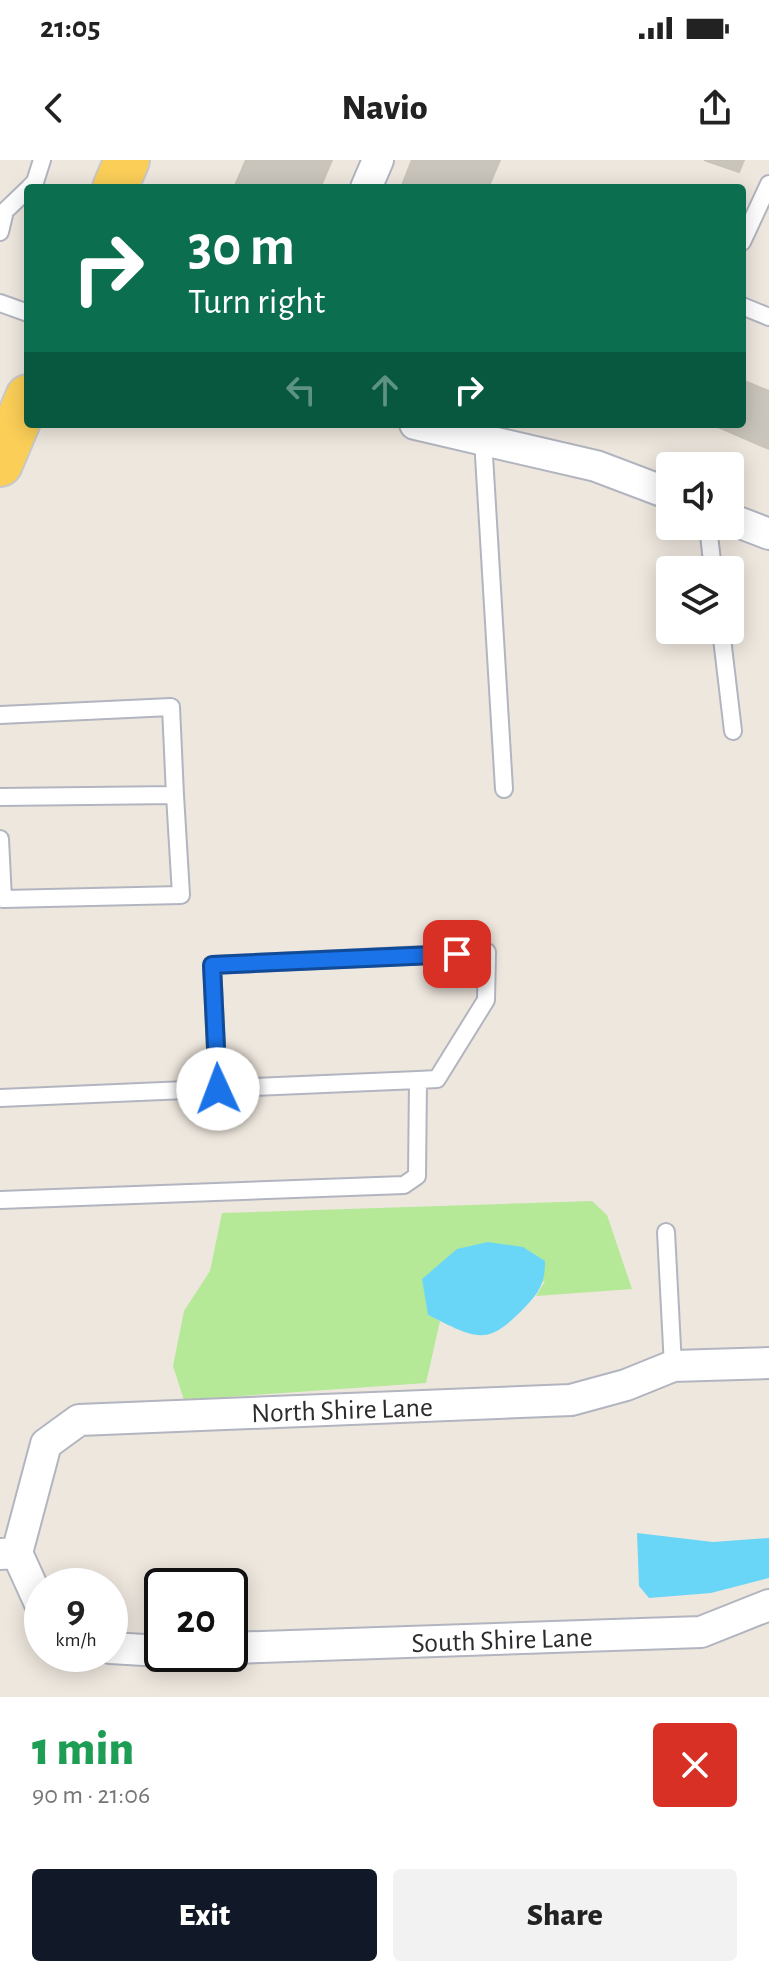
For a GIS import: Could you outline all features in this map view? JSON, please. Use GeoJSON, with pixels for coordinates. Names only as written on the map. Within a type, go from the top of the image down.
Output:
{"type":"FeatureCollection","features":[{"type":"Feature","properties":{"kind":"main road"},"geometry":{"type":"LineString","coordinates":[[117,184],[127,160]]}},
{"type":"Feature","properties":{"kind":"main road"},"geometry":{"type":"LineString","coordinates":[[0,464],[24,407]]}},
{"type":"Feature","properties":{"kind":"street"},"geometry":{"type":"LineString","coordinates":[[368,184],[378,160]]}},
{"type":"Feature","properties":{"kind":"street"},"geometry":{"type":"LineString","coordinates":[[433,428],[596,466],[656,489]]}},
{"type":"Feature","properties":{"kind":"street"},"geometry":{"type":"LineString","coordinates":[[744,524],[769,534]]}},
{"type":"Feature","properties":{"kind":"street","name":"North Shire Lane"},"geometry":{"type":"LineString","coordinates":[[8,1554],[46,1444],[79,1420],[571,1400],[626,1385],[673,1366],[769,1363]]}},
{"type":"Feature","properties":{"kind":"street"},"geometry":{"type":"LineString","coordinates":[[8,1554],[24,1579]]}},
{"type":"Feature","properties":{"kind":"street","name":"South Shire Lane"},"geometry":{"type":"LineString","coordinates":[[248,1647],[701,1632],[769,1605]]}},
{"type":"Feature","properties":{"kind":"lane"},"geometry":{"type":"LineString","coordinates":[[30,184],[42,160]]}},
{"type":"Feature","properties":{"kind":"lane"},"geometry":{"type":"LineString","coordinates":[[746,233],[769,184]]}},
{"type":"Feature","properties":{"kind":"lane"},"geometry":{"type":"LineString","coordinates":[[0,232],[5,211],[24,192]]}},
{"type":"Feature","properties":{"kind":"lane"},"geometry":{"type":"LineString","coordinates":[[0,303],[24,312]]}},
{"type":"Feature","properties":{"kind":"lane"},"geometry":{"type":"LineString","coordinates":[[746,308],[769,317]]}},
{"type":"Feature","properties":{"kind":"lane"},"geometry":{"type":"LineString","coordinates":[[483,439],[504,789]]}},
{"type":"Feature","properties":{"kind":"lane"},"geometry":{"type":"LineString","coordinates":[[723,644],[733,731]]}},
{"type":"Feature","properties":{"kind":"lane"},"geometry":{"type":"LineString","coordinates":[[0,715],[171,707],[181,895],[3,899],[0,839]]}},
{"type":"Feature","properties":{"kind":"lane"},"geometry":{"type":"LineString","coordinates":[[0,797],[175,795]]}},
{"type":"Feature","properties":{"kind":"lane"},"geometry":{"type":"LineString","coordinates":[[0,1098],[218,1089],[437,1079],[486,1000],[487,952],[212,965],[218,1089]]}},
{"type":"Feature","properties":{"kind":"lane"},"geometry":{"type":"LineString","coordinates":[[0,1200],[404,1185],[417,1176],[418,1080]]}},
{"type":"Feature","properties":{"kind":"lane"},"geometry":{"type":"LineString","coordinates":[[666,1232],[673,1366]]}},
{"type":"Feature","properties":{"kind":"green space"},"geometry":{"type":"Polygon","coordinates":[[[592,1201],[607,1215],[632,1289],[536,1296],[545,1281],[428,1315],[440,1321],[426,1383],[184,1400],[173,1366],[184,1311],[210,1271],[222,1213],[592,1201]]]}},
{"type":"Feature","properties":{"kind":"water"},"geometry":{"type":"Polygon","coordinates":[[[488,1242],[523,1247],[545,1261],[541,1285],[532,1300],[502,1328],[481,1335],[459,1330],[428,1315],[422,1279],[457,1249],[488,1242]]]}},
{"type":"Feature","properties":{"kind":"water"},"geometry":{"type":"Polygon","coordinates":[[[637,1533],[713,1542],[769,1538],[769,1578],[711,1593],[649,1598],[639,1586],[637,1533]]]}},
{"type":"Feature","properties":{"kind":"building"},"geometry":{"type":"Polygon","coordinates":[[[246,160],[332,160],[322,184],[236,184],[246,160]]]}},
{"type":"Feature","properties":{"kind":"building"},"geometry":{"type":"Polygon","coordinates":[[[412,160],[500,160],[490,184],[403,184],[412,160]]]}},
{"type":"Feature","properties":{"kind":"building"},"geometry":{"type":"Polygon","coordinates":[[[704,160],[744,160],[739,172],[704,160]]]}},
{"type":"Feature","properties":{"kind":"building"},"geometry":{"type":"Polygon","coordinates":[[[746,382],[769,391],[769,449],[720,428],[746,428],[746,382]]]}},
{"type":"Feature","properties":{"kind":"route"},"geometry":{"type":"LineString","coordinates":[[218,1089],[212,965],[457,954]]}}]}
